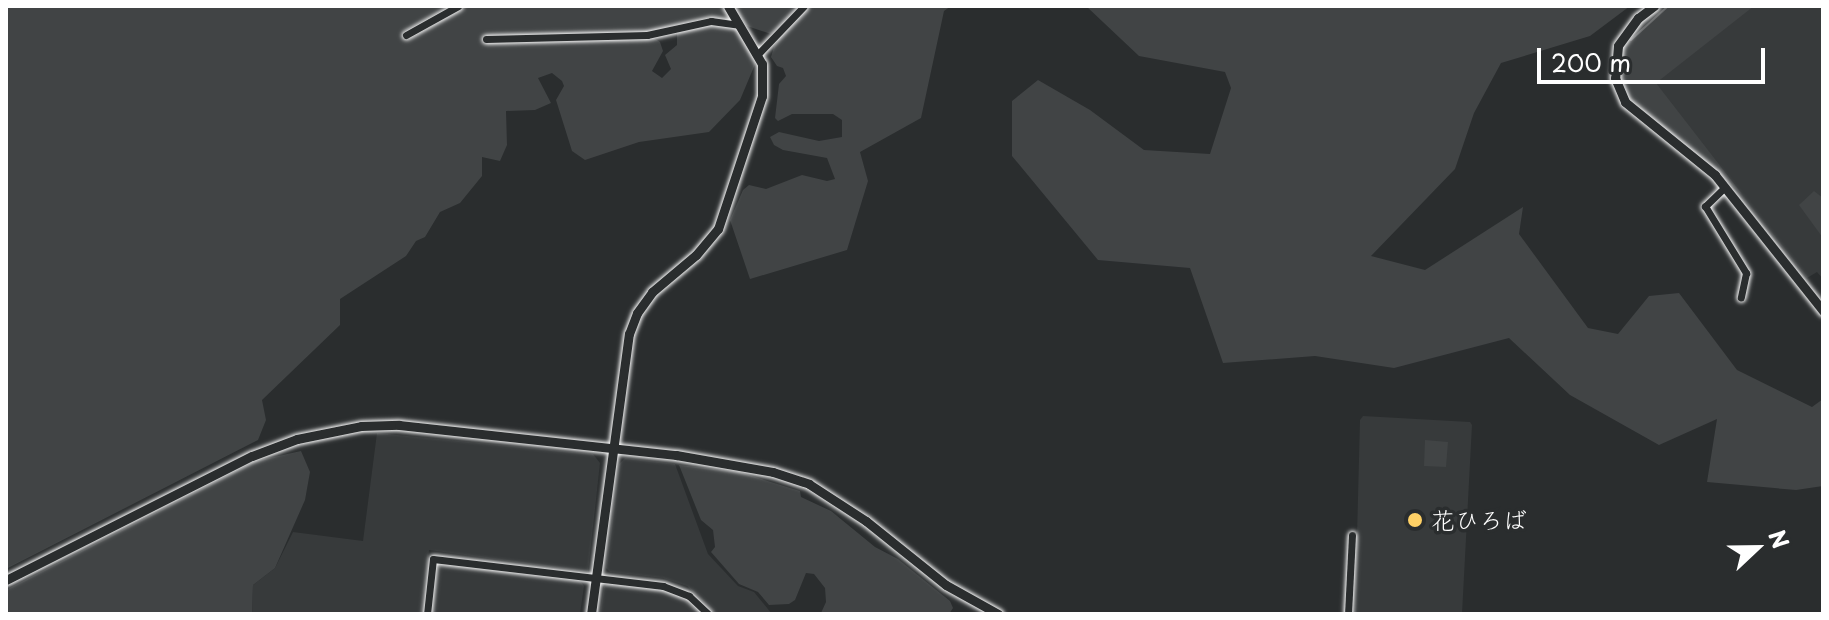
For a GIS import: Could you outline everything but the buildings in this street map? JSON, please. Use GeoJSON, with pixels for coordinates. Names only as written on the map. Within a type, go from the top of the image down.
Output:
{"type":"FeatureCollection","features":[{"type":"Feature","properties":{"kind":"street"},"geometry":{"type":"LineString","coordinates":[[406,35],[458,6]]}},
{"type":"Feature","properties":{"kind":"street"},"geometry":{"type":"LineString","coordinates":[[591,614],[623,362],[637,313],[658,285],[706,246],[723,217],[764,85],[758,54],[728,6]]}},
{"type":"Feature","properties":{"kind":"street"},"geometry":{"type":"LineString","coordinates":[[758,54],[804,6]]}},
{"type":"Feature","properties":{"kind":"street"},"geometry":{"type":"LineString","coordinates":[[1654,6],[1630,27],[1618,46],[1615,67],[1619,88],[1635,113],[1715,175],[1823,311]]}},
{"type":"Feature","properties":{"kind":"street"},"geometry":{"type":"LineString","coordinates":[[486,39],[619,38],[711,21],[741,26]]}},
{"type":"Feature","properties":{"kind":"street"},"geometry":{"type":"LineString","coordinates":[[1725,187],[1705,206],[1746,273],[1741,297]]}},
{"type":"Feature","properties":{"kind":"street"},"geometry":{"type":"LineString","coordinates":[[6,580],[252,456],[297,439],[361,426],[399,425],[738,463],[809,484],[866,521],[946,585],[998,614]]}},
{"type":"Feature","properties":{"kind":"street"},"geometry":{"type":"LineString","coordinates":[[1348,614],[1352,535]]}},
{"type":"Feature","properties":{"kind":"street"},"geometry":{"type":"LineString","coordinates":[[427,614],[433,559],[673,588],[695,600],[708,614]]}},
{"type":"Feature","properties":{"kind":"shaded area"},"geometry":{"type":"Polygon","coordinates":[[[6,6],[450,6],[404,31],[408,40],[468,6],[723,6],[732,20],[709,17],[646,32],[604,35],[485,36],[485,42],[654,38],[660,42],[663,51],[652,71],[662,78],[671,69],[665,55],[677,45],[677,32],[709,24],[729,26],[740,32],[756,62],[740,100],[709,132],[639,142],[585,160],[572,151],[556,100],[564,86],[562,81],[552,73],[538,78],[551,103],[535,110],[506,111],[507,145],[500,161],[482,157],[482,176],[460,203],[440,212],[425,237],[416,241],[406,256],[340,299],[340,325],[262,400],[266,420],[258,440],[6,569],[6,6]]]}},
{"type":"Feature","properties":{"kind":"shaded area"},"geometry":{"type":"Polygon","coordinates":[[[733,6],[799,6],[771,34],[747,26],[733,6]]]}},
{"type":"Feature","properties":{"kind":"shaded area"},"geometry":{"type":"Polygon","coordinates":[[[811,6],[951,6],[944,11],[921,118],[860,152],[868,181],[847,250],[750,279],[730,220],[743,190],[749,185],[766,189],[802,175],[827,181],[835,179],[827,158],[783,150],[774,145],[770,137],[779,132],[819,141],[842,137],[842,120],[833,114],[792,114],[778,121],[775,118],[779,84],[786,76],[783,68],[777,66],[771,57],[774,47],[783,31],[811,6]]]}},
{"type":"Feature","properties":{"kind":"shaded area"},"geometry":{"type":"Polygon","coordinates":[[[1086,6],[1630,6],[1590,36],[1501,63],[1474,113],[1455,169],[1371,256],[1425,270],[1523,207],[1519,234],[1588,328],[1618,334],[1649,296],[1679,293],[1737,370],[1812,407],[1823,399],[1823,486],[1796,490],[1707,482],[1717,419],[1659,445],[1570,395],[1509,338],[1394,368],[1315,356],[1223,363],[1190,268],[1098,260],[1012,156],[1012,101],[1038,80],[1090,110],[1144,150],[1210,154],[1231,88],[1225,72],[1139,56],[1086,6]]]}},
{"type":"Feature","properties":{"kind":"shaded area"},"geometry":{"type":"Polygon","coordinates":[[[1664,6],[1823,6],[1823,279],[1817,272],[1807,278],[1725,176],[1633,104],[1620,76],[1623,47],[1664,6]]]}},
{"type":"Feature","properties":{"kind":"shaded area"},"geometry":{"type":"Polygon","coordinates":[[[1664,6],[1754,6],[1656,83],[1742,194],[1628,97],[1619,66],[1623,47],[1641,21],[1664,6]]]}},
{"type":"Feature","properties":{"kind":"shaded area"},"geometry":{"type":"Polygon","coordinates":[[[1814,191],[1823,198],[1823,238],[1799,205],[1814,191]]]}},
{"type":"Feature","properties":{"kind":"shaded area"},"geometry":{"type":"Polygon","coordinates":[[[1363,416],[1470,422],[1472,425],[1462,614],[1355,614],[1360,420],[1363,416]]]}},
{"type":"Feature","properties":{"kind":"shaded area"},"geometry":{"type":"Polygon","coordinates":[[[377,433],[593,454],[600,463],[588,572],[429,550],[421,614],[252,614],[253,585],[275,568],[293,532],[363,541],[377,433]]]}},
{"type":"Feature","properties":{"kind":"shaded area"},"geometry":{"type":"Polygon","coordinates":[[[1425,440],[1448,442],[1446,467],[1424,466],[1425,440]]]}},
{"type":"Feature","properties":{"kind":"shaded area"},"geometry":{"type":"Polygon","coordinates":[[[301,451],[310,472],[305,500],[275,568],[253,585],[252,614],[6,614],[6,590],[256,461],[301,451]]]}},
{"type":"Feature","properties":{"kind":"shaded area"},"geometry":{"type":"Polygon","coordinates":[[[625,458],[675,464],[708,554],[738,586],[754,592],[772,614],[716,614],[687,586],[663,578],[610,572],[606,568],[619,464],[625,458]]]}},
{"type":"Feature","properties":{"kind":"shaded area"},"geometry":{"type":"Polygon","coordinates":[[[679,465],[739,472],[800,491],[801,497],[831,511],[875,547],[898,559],[950,601],[953,608],[949,614],[800,614],[821,613],[826,602],[825,588],[814,574],[806,573],[795,600],[789,604],[769,605],[758,592],[739,584],[711,552],[715,547],[713,530],[701,520],[679,465]]]}},
{"type":"Feature","properties":{"kind":"shaded area"},"geometry":{"type":"Polygon","coordinates":[[[442,564],[581,582],[584,586],[580,614],[432,614],[437,569],[442,564]]]}},
{"type":"Feature","properties":{"kind":"shaded area"},"geometry":{"type":"Polygon","coordinates":[[[608,583],[673,592],[702,614],[600,614],[604,587],[608,583]]]}},
{"type":"Feature","properties":{"kind":"waterway"},"geometry":{"type":"LineString","coordinates":[[1631,40],[1668,6]]}},
{"type":"Feature","properties":{"kind":"place","name":"花ひろば"},"geometry":{"type":"Point","coordinates":[1415,520]}}]}
